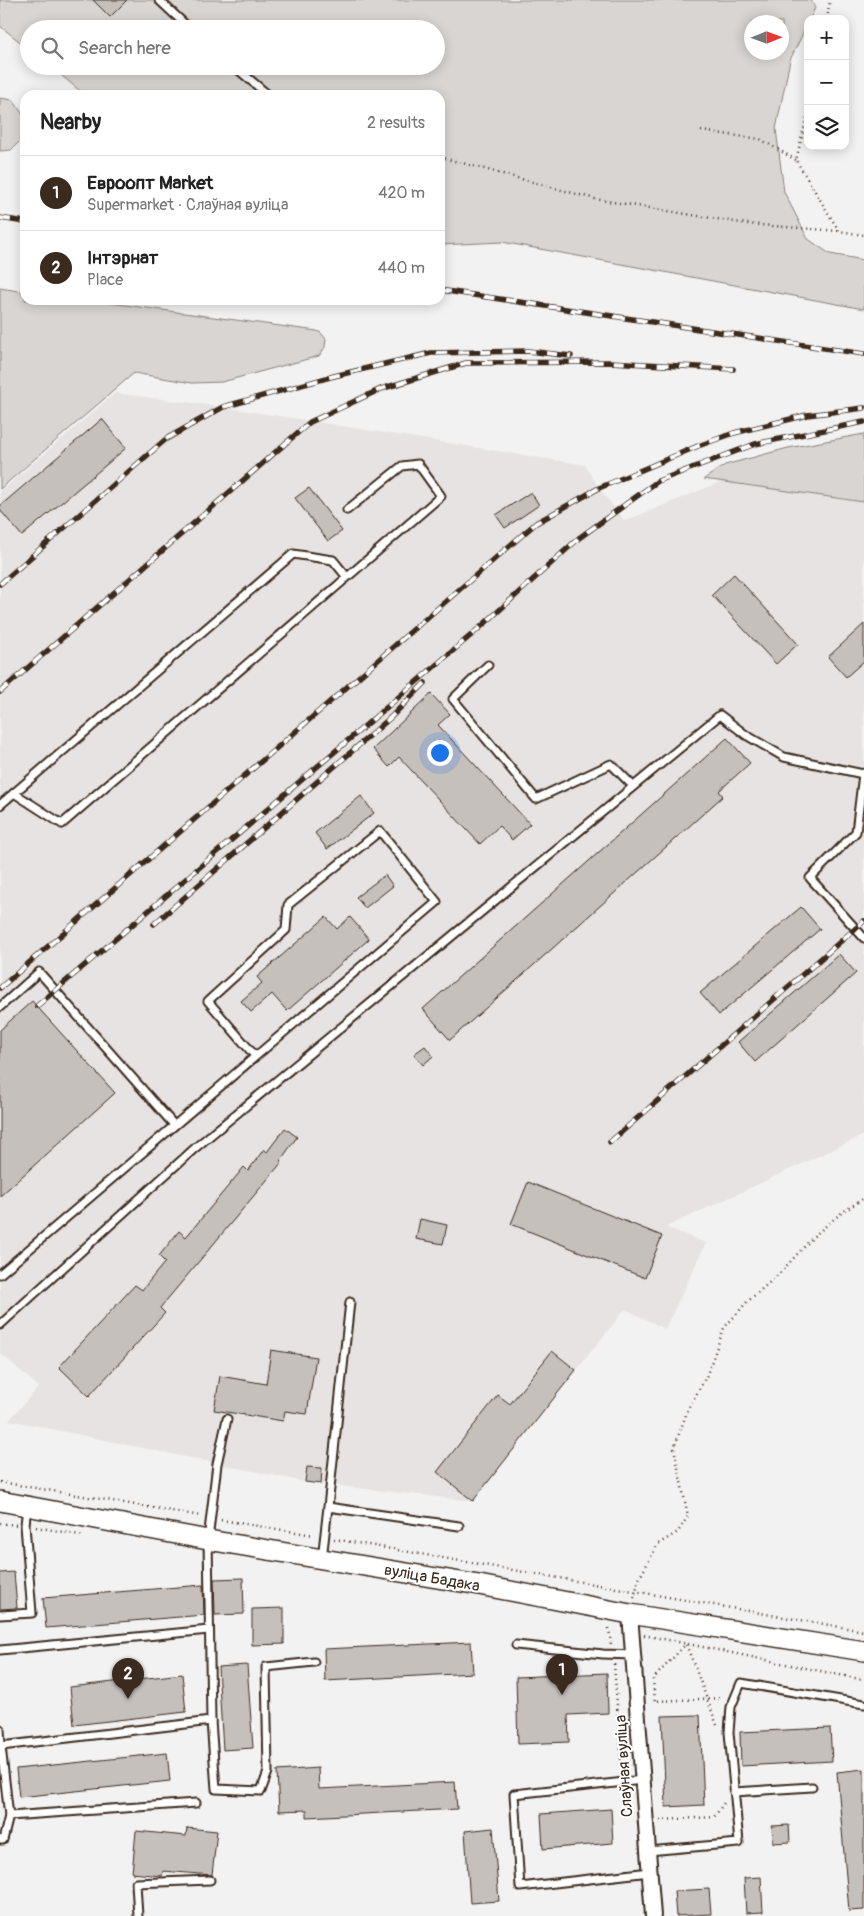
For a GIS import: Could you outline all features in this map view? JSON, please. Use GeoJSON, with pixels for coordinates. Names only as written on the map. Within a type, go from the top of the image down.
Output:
{"type":"FeatureCollection","features":[{"type":"Feature","properties":{"kind":"main road","name":"вуліца Бадака"},"geometry":{"type":"LineString","coordinates":[[0,1501],[208,1540],[478,1585],[631,1623],[864,1651]]}},
{"type":"Feature","properties":{"kind":"street","name":"Слаўная вуліца"},"geometry":{"type":"LineString","coordinates":[[631,1623],[653,1916]]}},
{"type":"Feature","properties":{"kind":"lane"},"geometry":{"type":"LineString","coordinates":[[158,0],[180,20]]}},
{"type":"Feature","properties":{"kind":"lane"},"geometry":{"type":"LineString","coordinates":[[245,75],[262,90]]}},
{"type":"Feature","properties":{"kind":"lane"},"geometry":{"type":"LineString","coordinates":[[14,793],[62,824],[346,576],[441,496],[418,464],[402,466],[347,510]]}},
{"type":"Feature","properties":{"kind":"lane"},"geometry":{"type":"LineString","coordinates":[[0,805],[293,554],[334,560],[346,576]]}},
{"type":"Feature","properties":{"kind":"lane"},"geometry":{"type":"LineString","coordinates":[[488,665],[453,698],[536,798],[611,764],[633,786]]}},
{"type":"Feature","properties":{"kind":"lane"},"geometry":{"type":"LineString","coordinates":[[0,1325],[195,1148],[720,715],[746,735],[784,757],[863,774],[856,832],[810,878],[864,938]]}},
{"type":"Feature","properties":{"kind":"lane"},"geometry":{"type":"LineString","coordinates":[[0,1274],[437,902],[380,831],[288,906],[286,930],[208,1001],[255,1056]]}},
{"type":"Feature","properties":{"kind":"lane"},"geometry":{"type":"LineString","coordinates":[[0,1007],[39,972],[174,1124]]}},
{"type":"Feature","properties":{"kind":"lane"},"geometry":{"type":"LineString","coordinates":[[322,1559],[350,1302]]}},
{"type":"Feature","properties":{"kind":"lane"},"geometry":{"type":"LineString","coordinates":[[227,1419],[217,1464],[208,1540],[211,1721],[216,1789],[261,1791],[268,1772],[266,1667],[314,1662]]}},
{"type":"Feature","properties":{"kind":"lane"},"geometry":{"type":"LineString","coordinates":[[0,1615],[32,1613],[25,1525],[27,1506]]}},
{"type":"Feature","properties":{"kind":"lane"},"geometry":{"type":"LineString","coordinates":[[328,1507],[459,1526]]}},
{"type":"Feature","properties":{"kind":"lane"},"geometry":{"type":"LineString","coordinates":[[0,1650],[209,1630]]}},
{"type":"Feature","properties":{"kind":"lane"},"geometry":{"type":"LineString","coordinates":[[516,1645],[634,1655]]}},
{"type":"Feature","properties":{"kind":"lane"},"geometry":{"type":"LineString","coordinates":[[648,1851],[739,1843],[729,1732],[731,1708],[741,1683],[864,1704]]}},
{"type":"Feature","properties":{"kind":"lane"},"geometry":{"type":"LineString","coordinates":[[1,1746],[211,1721]]}},
{"type":"Feature","properties":{"kind":"lane"},"geometry":{"type":"LineString","coordinates":[[0,1729],[9,1816],[3,1840],[0,1840]]}},
{"type":"Feature","properties":{"kind":"lane"},"geometry":{"type":"LineString","coordinates":[[643,1780],[514,1794],[520,1887],[650,1872]]}},
{"type":"Feature","properties":{"kind":"lane"},"geometry":{"type":"LineString","coordinates":[[734,1792],[812,1787]]}},
{"type":"Feature","properties":{"kind":"lane"},"geometry":{"type":"LineString","coordinates":[[9,1816],[196,1803]]}},
{"type":"Feature","properties":{"kind":"lane"},"geometry":{"type":"LineString","coordinates":[[138,1916],[136,1883],[210,1880]]}},
{"type":"Feature","properties":{"kind":"path"},"geometry":{"type":"LineString","coordinates":[[828,15],[830,0]]}},
{"type":"Feature","properties":{"kind":"path"},"geometry":{"type":"LineString","coordinates":[[796,160],[804,129]]}},
{"type":"Feature","properties":{"kind":"path"},"geometry":{"type":"LineString","coordinates":[[701,131],[760,139],[796,160],[839,231]]}},
{"type":"Feature","properties":{"kind":"path"},"geometry":{"type":"LineString","coordinates":[[445,158],[595,199],[747,224],[839,231],[864,235]]}},
{"type":"Feature","properties":{"kind":"path"},"geometry":{"type":"LineString","coordinates":[[631,1623],[639,1579],[658,1544],[678,1532],[688,1516],[674,1448],[688,1409],[706,1377],[724,1328],[747,1302],[779,1274],[814,1236],[840,1214],[864,1198]]}},
{"type":"Feature","properties":{"kind":"path"},"geometry":{"type":"LineString","coordinates":[[0,1482],[864,1631]]}},
{"type":"Feature","properties":{"kind":"path"},"geometry":{"type":"LineString","coordinates":[[0,1523],[25,1525],[92,1537]]}},
{"type":"Feature","properties":{"kind":"path"},"geometry":{"type":"LineString","coordinates":[[622,1782],[613,1654],[609,1628],[631,1623],[686,1644],[864,1680]]}},
{"type":"Feature","properties":{"kind":"path"},"geometry":{"type":"LineString","coordinates":[[686,1644],[720,1732]]}},
{"type":"Feature","properties":{"kind":"path"},"geometry":{"type":"LineString","coordinates":[[686,1644],[653,1679],[655,1700],[735,1698]]}},
{"type":"Feature","properties":{"kind":"path"},"geometry":{"type":"LineString","coordinates":[[646,1820],[714,1817],[724,1805],[723,1796]]}},
{"type":"Feature","properties":{"kind":"shaded area"},"geometry":{"type":"Polygon","coordinates":[[[0,0],[811,0],[815,8],[812,15],[804,15],[804,31],[790,60],[776,129],[784,192],[808,239],[830,254],[864,260],[864,309],[502,242],[445,245],[445,90],[79,90],[61,75],[445,75],[445,20],[20,20],[20,42],[0,26],[0,0]]]}},
{"type":"Feature","properties":{"kind":"shaded area"},"geometry":{"type":"Polygon","coordinates":[[[0,98],[13,100],[20,110],[20,141],[11,150],[0,151],[0,98]]]}},
{"type":"Feature","properties":{"kind":"shaded area"},"geometry":{"type":"Polygon","coordinates":[[[0,288],[20,291],[20,305],[125,305],[317,331],[326,339],[325,347],[319,356],[222,382],[192,383],[134,373],[0,489],[0,288]]]}},
{"type":"Feature","properties":{"kind":"shaded area"},"geometry":{"type":"Polygon","coordinates":[[[115,393],[223,407],[585,465],[599,488],[625,521],[740,474],[864,487],[864,1135],[666,1227],[706,1243],[665,1329],[625,1309],[473,1501],[305,1482],[9,1420],[39,1387],[0,1353],[0,492],[115,393]]]}},
{"type":"Feature","properties":{"kind":"shaded area"},"geometry":{"type":"Polygon","coordinates":[[[864,434],[864,502],[704,479],[725,465],[788,448],[864,434]]]}},
{"type":"Feature","properties":{"kind":"building"},"geometry":{"type":"Polygon","coordinates":[[[93,0],[127,0],[110,17],[93,0]]]}},
{"type":"Feature","properties":{"kind":"building"},"geometry":{"type":"Polygon","coordinates":[[[102,419],[126,448],[22,536],[0,510],[0,506],[102,419]]]}},
{"type":"Feature","properties":{"kind":"building"},"geometry":{"type":"Polygon","coordinates":[[[309,488],[342,531],[328,541],[295,498],[309,488]]]}},
{"type":"Feature","properties":{"kind":"building"},"geometry":{"type":"Polygon","coordinates":[[[531,492],[539,505],[505,528],[496,515],[531,492]]]}},
{"type":"Feature","properties":{"kind":"building"},"geometry":{"type":"Polygon","coordinates":[[[734,574],[798,644],[776,664],[712,595],[734,574]]]}},
{"type":"Feature","properties":{"kind":"building"},"geometry":{"type":"Polygon","coordinates":[[[864,624],[864,661],[846,677],[828,657],[864,624]]]}},
{"type":"Feature","properties":{"kind":"building"},"geometry":{"type":"Polygon","coordinates":[[[431,694],[450,714],[438,725],[530,824],[512,840],[499,826],[480,844],[399,757],[389,767],[373,749],[431,694]]]}},
{"type":"Feature","properties":{"kind":"building"},"geometry":{"type":"Polygon","coordinates":[[[727,738],[750,763],[719,791],[723,796],[450,1040],[423,1009],[727,738]]]}},
{"type":"Feature","properties":{"kind":"building"},"geometry":{"type":"Polygon","coordinates":[[[361,796],[374,813],[327,849],[315,833],[361,796]]]}},
{"type":"Feature","properties":{"kind":"building"},"geometry":{"type":"Polygon","coordinates":[[[385,875],[393,886],[365,908],[356,897],[385,875]]]}},
{"type":"Feature","properties":{"kind":"building"},"geometry":{"type":"Polygon","coordinates":[[[801,907],[820,929],[719,1015],[700,993],[801,907]]]}},
{"type":"Feature","properties":{"kind":"building"},"geometry":{"type":"Polygon","coordinates":[[[326,917],[337,929],[350,917],[369,939],[287,1011],[272,994],[251,1012],[241,1001],[262,983],[257,977],[326,917]]]}},
{"type":"Feature","properties":{"kind":"building"},"geometry":{"type":"Polygon","coordinates":[[[839,954],[856,973],[755,1062],[738,1042],[839,954]]]}},
{"type":"Feature","properties":{"kind":"building"},"geometry":{"type":"Polygon","coordinates":[[[32,1001],[115,1093],[0,1196],[0,1030],[32,1001]]]}},
{"type":"Feature","properties":{"kind":"building"},"geometry":{"type":"Polygon","coordinates":[[[425,1046],[433,1056],[423,1065],[414,1054],[425,1046]]]}},
{"type":"Feature","properties":{"kind":"building"},"geometry":{"type":"Polygon","coordinates":[[[285,1128],[297,1137],[280,1161],[282,1162],[160,1308],[165,1313],[89,1396],[59,1367],[135,1285],[142,1290],[165,1262],[159,1256],[179,1231],[186,1237],[244,1167],[248,1171],[264,1149],[267,1152],[285,1128]]]}},
{"type":"Feature","properties":{"kind":"building"},"geometry":{"type":"Polygon","coordinates":[[[528,1182],[662,1236],[645,1278],[511,1224],[528,1182]]]}},
{"type":"Feature","properties":{"kind":"building"},"geometry":{"type":"Polygon","coordinates":[[[420,1219],[447,1225],[443,1244],[416,1239],[420,1219]]]}},
{"type":"Feature","properties":{"kind":"building"},"geometry":{"type":"Polygon","coordinates":[[[271,1350],[316,1357],[307,1414],[285,1411],[283,1421],[214,1410],[220,1376],[266,1384],[271,1350]]]}},
{"type":"Feature","properties":{"kind":"building"},"geometry":{"type":"Polygon","coordinates":[[[552,1351],[576,1370],[473,1501],[437,1472],[498,1395],[510,1404],[552,1351]]]}},
{"type":"Feature","properties":{"kind":"building"},"geometry":{"type":"Polygon","coordinates":[[[307,1467],[322,1468],[321,1484],[305,1482],[307,1467]]]}},
{"type":"Feature","properties":{"kind":"building"},"geometry":{"type":"Polygon","coordinates":[[[14,1572],[17,1608],[0,1609],[0,1573],[14,1572]]]}},
{"type":"Feature","properties":{"kind":"building"},"geometry":{"type":"Polygon","coordinates":[[[243,1578],[244,1614],[215,1615],[214,1579],[243,1578]]]}},
{"type":"Feature","properties":{"kind":"building"},"geometry":{"type":"Polygon","coordinates":[[[203,1585],[204,1615],[46,1628],[43,1598],[203,1585]]]}},
{"type":"Feature","properties":{"kind":"building"},"geometry":{"type":"Polygon","coordinates":[[[284,1608],[284,1644],[252,1645],[252,1609],[284,1608]]]}},
{"type":"Feature","properties":{"kind":"building"},"geometry":{"type":"Polygon","coordinates":[[[471,1642],[473,1673],[325,1681],[324,1649],[471,1642]]]}},
{"type":"Feature","properties":{"kind":"building"},"geometry":{"type":"Polygon","coordinates":[[[247,1665],[253,1748],[223,1750],[218,1667],[247,1665]]]}},
{"type":"Feature","properties":{"kind":"building"},"geometry":{"type":"Polygon","coordinates":[[[607,1673],[608,1713],[568,1715],[569,1742],[518,1744],[516,1677],[607,1673]]]}},
{"type":"Feature","properties":{"kind":"building"},"geometry":{"type":"Polygon","coordinates":[[[182,1674],[186,1712],[74,1725],[70,1687],[182,1674]]]}},
{"type":"Feature","properties":{"kind":"building"},"geometry":{"type":"Polygon","coordinates":[[[700,1715],[704,1805],[666,1807],[662,1716],[700,1715]]]}},
{"type":"Feature","properties":{"kind":"building"},"geometry":{"type":"Polygon","coordinates":[[[830,1728],[832,1761],[741,1766],[740,1732],[830,1728]]]}},
{"type":"Feature","properties":{"kind":"building"},"geometry":{"type":"Polygon","coordinates":[[[167,1753],[170,1781],[19,1797],[16,1769],[167,1753]]]}},
{"type":"Feature","properties":{"kind":"building"},"geometry":{"type":"Polygon","coordinates":[[[318,1768],[319,1789],[455,1782],[457,1809],[307,1817],[307,1810],[279,1811],[277,1771],[318,1768]]]}},
{"type":"Feature","properties":{"kind":"building"},"geometry":{"type":"Polygon","coordinates":[[[864,1769],[864,1910],[849,1911],[837,1772],[864,1769]]]}},
{"type":"Feature","properties":{"kind":"building"},"geometry":{"type":"Polygon","coordinates":[[[611,1809],[613,1843],[543,1849],[541,1814],[611,1809]]]}},
{"type":"Feature","properties":{"kind":"building"},"geometry":{"type":"Polygon","coordinates":[[[789,1825],[790,1842],[773,1843],[772,1826],[789,1825]]]}},
{"type":"Feature","properties":{"kind":"building"},"geometry":{"type":"Polygon","coordinates":[[[187,1828],[217,1831],[212,1875],[163,1871],[162,1876],[132,1873],[136,1831],[186,1836],[187,1828]]]}},
{"type":"Feature","properties":{"kind":"building"},"geometry":{"type":"Polygon","coordinates":[[[493,1828],[499,1901],[470,1903],[465,1831],[493,1828]]]}},
{"type":"Feature","properties":{"kind":"building"},"geometry":{"type":"Polygon","coordinates":[[[761,1877],[763,1912],[746,1913],[744,1878],[761,1877]]]}},
{"type":"Feature","properties":{"kind":"building"},"geometry":{"type":"Polygon","coordinates":[[[709,1889],[711,1914],[676,1916],[674,1891],[709,1889]]]}},
{"type":"Feature","properties":{"kind":"railway"},"geometry":{"type":"LineString","coordinates":[[0,218],[20,221]]}},
{"type":"Feature","properties":{"kind":"railway"},"geometry":{"type":"LineString","coordinates":[[445,291],[864,354]]}},
{"type":"Feature","properties":{"kind":"railway"},"geometry":{"type":"LineString","coordinates":[[0,584],[166,439],[223,407],[330,377],[431,353],[528,351],[571,356]]}},
{"type":"Feature","properties":{"kind":"railway"},"geometry":{"type":"LineString","coordinates":[[0,692],[310,422],[381,389],[466,363],[610,362],[733,369]]}},
{"type":"Feature","properties":{"kind":"railway"},"geometry":{"type":"LineString","coordinates":[[0,988],[536,523],[599,488],[698,446],[734,433],[807,415],[864,408]]}},
{"type":"Feature","properties":{"kind":"railway"},"geometry":{"type":"LineString","coordinates":[[37,1006],[483,625],[579,538],[658,481],[755,444],[864,422]]}},
{"type":"Feature","properties":{"kind":"railway"},"geometry":{"type":"LineString","coordinates":[[154,924],[390,718],[425,683]]}},
{"type":"Feature","properties":{"kind":"railway"},"geometry":{"type":"LineString","coordinates":[[610,1142],[864,921]]}},
{"type":"Feature","properties":{"kind":"place","name":"Евроопт Market"},"geometry":{"type":"Point","coordinates":[562,1695]}},
{"type":"Feature","properties":{"kind":"place","name":"Інтэрнат"},"geometry":{"type":"Point","coordinates":[128,1699]}}]}
